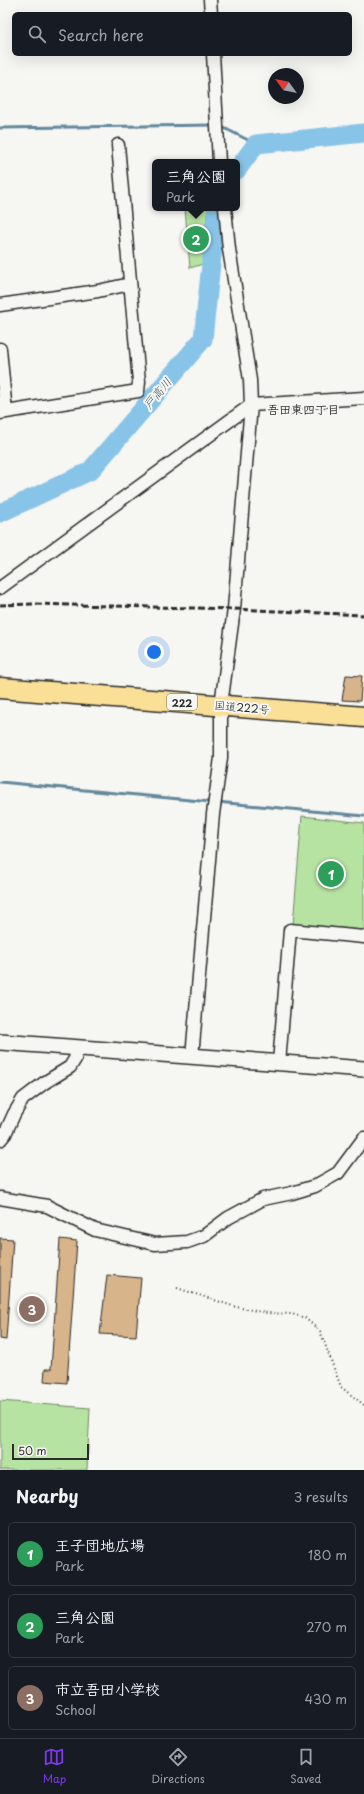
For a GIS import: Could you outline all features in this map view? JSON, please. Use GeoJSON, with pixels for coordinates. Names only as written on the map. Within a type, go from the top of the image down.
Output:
{"type":"FeatureCollection","features":[{"type":"Feature","properties":{"kind":"highway","name":"国道222号"},"geometry":{"type":"LineString","coordinates":[[0,688],[364,717]]}},
{"type":"Feature","properties":{"kind":"street"},"geometry":{"type":"LineString","coordinates":[[210,0],[211,12]]}},
{"type":"Feature","properties":{"kind":"street"},"geometry":{"type":"LineString","coordinates":[[213,56],[220,159]]}},
{"type":"Feature","properties":{"kind":"street"},"geometry":{"type":"LineString","coordinates":[[0,349],[3,413],[138,391],[139,382],[118,145]]}},
{"type":"Feature","properties":{"kind":"street"},"geometry":{"type":"LineString","coordinates":[[192,1057],[213,814],[221,758],[221,705],[232,628],[251,405],[250,380],[229,249],[225,211]]}},
{"type":"Feature","properties":{"kind":"street"},"geometry":{"type":"LineString","coordinates":[[0,305],[98,291],[130,284]]}},
{"type":"Feature","properties":{"kind":"street"},"geometry":{"type":"LineString","coordinates":[[0,588],[251,405],[364,398]]}},
{"type":"Feature","properties":{"kind":"street"},"geometry":{"type":"LineString","coordinates":[[279,1063],[290,930],[364,936]]}},
{"type":"Feature","properties":{"kind":"street"},"geometry":{"type":"LineString","coordinates":[[0,1042],[364,1069]]}},
{"type":"Feature","properties":{"kind":"street"},"geometry":{"type":"LineString","coordinates":[[0,1140],[6,1134],[14,1114],[24,1099],[44,1083],[70,1067],[77,1048]]}},
{"type":"Feature","properties":{"kind":"street"},"geometry":{"type":"LineString","coordinates":[[0,1198],[47,1206],[96,1230],[155,1244],[188,1242],[204,1236],[228,1218],[263,1199],[292,1193],[314,1186],[338,1173],[364,1138]]}},
{"type":"Feature","properties":{"kind":"path"},"geometry":{"type":"LineString","coordinates":[[177,1288],[236,1307],[267,1313],[292,1314],[305,1318],[320,1331],[341,1387],[364,1405]]}},
{"type":"Feature","properties":{"kind":"green space"},"geometry":{"type":"Polygon","coordinates":[[[185,211],[208,211],[203,264],[190,268],[185,211]]]}},
{"type":"Feature","properties":{"kind":"green space"},"geometry":{"type":"Polygon","coordinates":[[[302,816],[364,823],[364,930],[293,924],[302,816]]]}},
{"type":"Feature","properties":{"kind":"green space"},"geometry":{"type":"Polygon","coordinates":[[[0,1401],[90,1408],[87,1470],[0,1470],[0,1401]]]}},
{"type":"Feature","properties":{"kind":"building"},"geometry":{"type":"Polygon","coordinates":[[[346,675],[362,676],[360,701],[342,700],[346,675]]]}},
{"type":"Feature","properties":{"kind":"building"},"geometry":{"type":"Polygon","coordinates":[[[0,1238],[13,1239],[6,1340],[0,1339],[0,1238]]]}},
{"type":"Feature","properties":{"kind":"building"},"geometry":{"type":"Polygon","coordinates":[[[60,1239],[77,1241],[67,1383],[44,1381],[45,1369],[51,1369],[60,1239]]]}},
{"type":"Feature","properties":{"kind":"building"},"geometry":{"type":"Polygon","coordinates":[[[107,1275],[141,1278],[136,1336],[100,1334],[107,1275]]]}},
{"type":"Feature","properties":{"kind":"waterway"},"geometry":{"type":"LineString","coordinates":[[0,128],[214,125]]}},
{"type":"Feature","properties":{"kind":"waterway"},"geometry":{"type":"LineString","coordinates":[[220,126],[256,144]]}},
{"type":"Feature","properties":{"kind":"waterway","name":"戸高川"},"geometry":{"type":"LineString","coordinates":[[240,166],[256,144],[364,133]]}},
{"type":"Feature","properties":{"kind":"waterway","name":"戸高川"},"geometry":{"type":"LineString","coordinates":[[0,513],[90,471],[203,339],[217,211]]}},
{"type":"Feature","properties":{"kind":"waterway"},"geometry":{"type":"LineString","coordinates":[[0,782],[211,802]]}},
{"type":"Feature","properties":{"kind":"waterway"},"geometry":{"type":"LineString","coordinates":[[217,802],[364,816]]}},
{"type":"Feature","properties":{"kind":"railway"},"geometry":{"type":"LineString","coordinates":[[0,605],[32,604],[234,609],[364,615]]}},
{"type":"Feature","properties":{"kind":"place","name":"三角公園"},"geometry":{"type":"Point","coordinates":[196,239]}},
{"type":"Feature","properties":{"kind":"place","name":"王子団地広場"},"geometry":{"type":"Point","coordinates":[331,874]}},
{"type":"Feature","properties":{"kind":"place","name":"市立吾田小学校"},"geometry":{"type":"Point","coordinates":[32,1309]}},
{"type":"Feature","properties":{"kind":"district","name":"吾田東四丁目"},"geometry":{"type":"Point","coordinates":[303,409]}}]}
